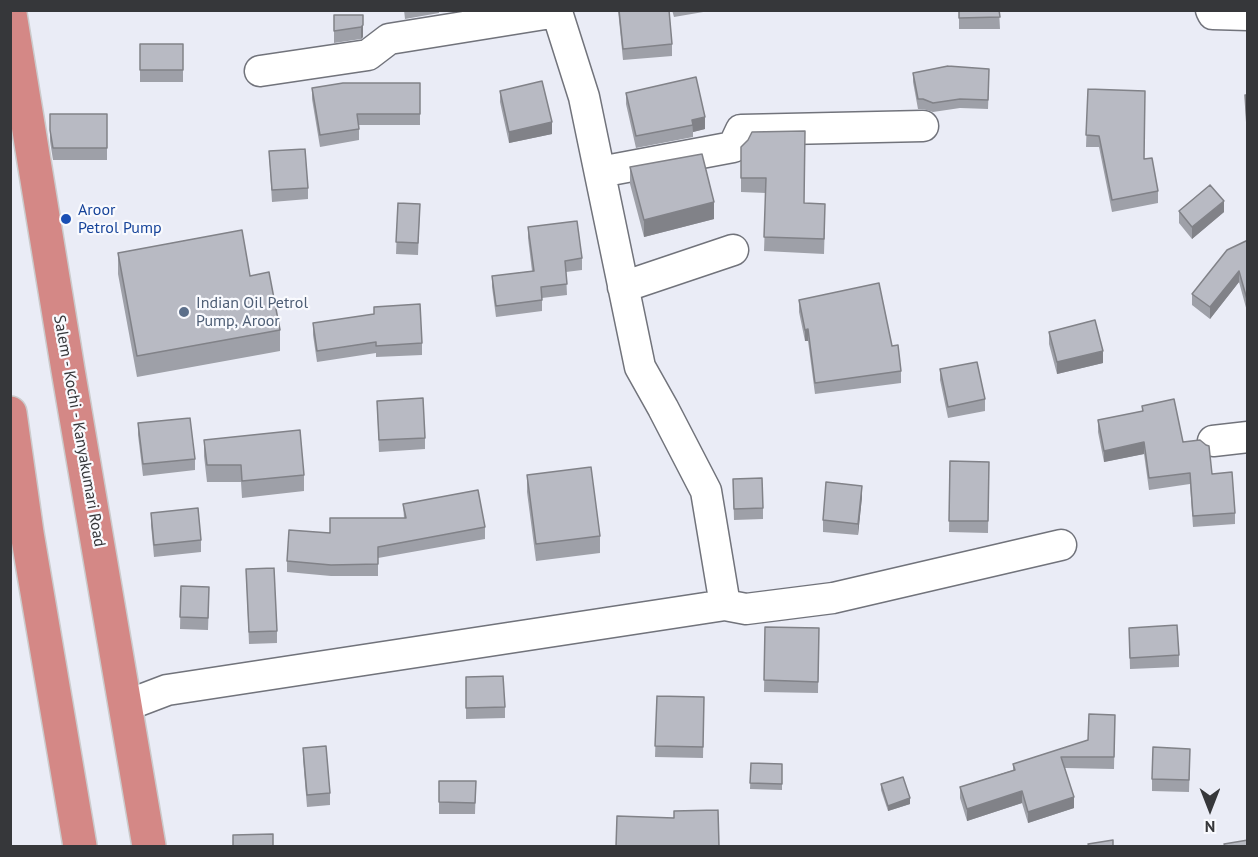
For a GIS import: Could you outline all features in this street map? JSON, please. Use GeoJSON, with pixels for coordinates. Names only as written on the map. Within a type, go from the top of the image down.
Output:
{"type":"FeatureCollection","features":[{"type":"Feature","properties":{"kind":"highway","name":"Salem - Kochi - Kanyakumari Road"},"geometry":{"type":"LineString","coordinates":[[10,14],[149,846]]}},
{"type":"Feature","properties":{"kind":"highway"},"geometry":{"type":"LineString","coordinates":[[10,413],[14,469],[80,846]]}},
{"type":"Feature","properties":{"kind":"street"},"geometry":{"type":"LineString","coordinates":[[1211,10],[1214,14],[1248,15]]}},
{"type":"Feature","properties":{"kind":"street"},"geometry":{"type":"LineString","coordinates":[[260,71],[369,55],[389,39],[558,11],[584,97],[640,367],[706,491],[725,605]]}},
{"type":"Feature","properties":{"kind":"street"},"geometry":{"type":"LineString","coordinates":[[600,172],[733,147],[741,130],[923,126]]}},
{"type":"Feature","properties":{"kind":"street"},"geometry":{"type":"LineString","coordinates":[[623,287],[733,250]]}},
{"type":"Feature","properties":{"kind":"street"},"geometry":{"type":"LineString","coordinates":[[1213,441],[1248,436]]}},
{"type":"Feature","properties":{"kind":"street"},"geometry":{"type":"LineString","coordinates":[[125,706],[167,690],[725,605],[746,609],[833,598],[1061,545]]}},
{"type":"Feature","properties":{"kind":"building"},"geometry":{"type":"Polygon","coordinates":[[[619,10],[669,10],[672,44],[623,49],[619,10]]]}},
{"type":"Feature","properties":{"kind":"building"},"geometry":{"type":"Polygon","coordinates":[[[959,10],[999,10],[1000,17],[959,18],[959,10]]]}},
{"type":"Feature","properties":{"kind":"building"},"geometry":{"type":"Polygon","coordinates":[[[334,15],[363,15],[363,25],[334,31],[334,15]]]}},
{"type":"Feature","properties":{"kind":"building"},"geometry":{"type":"Polygon","coordinates":[[[140,44],[183,44],[183,70],[140,70],[140,44]]]}},
{"type":"Feature","properties":{"kind":"building"},"geometry":{"type":"Polygon","coordinates":[[[948,66],[989,69],[988,100],[960,99],[933,103],[918,99],[913,73],[948,66]]]}},
{"type":"Feature","properties":{"kind":"building"},"geometry":{"type":"Polygon","coordinates":[[[696,77],[705,117],[692,120],[693,125],[636,136],[626,93],[696,77]]]}},
{"type":"Feature","properties":{"kind":"building"},"geometry":{"type":"Polygon","coordinates":[[[542,81],[552,122],[509,132],[500,91],[542,81]]]}},
{"type":"Feature","properties":{"kind":"building"},"geometry":{"type":"Polygon","coordinates":[[[343,83],[420,83],[420,114],[357,114],[359,129],[320,135],[312,88],[343,83]]]}},
{"type":"Feature","properties":{"kind":"building"},"geometry":{"type":"Polygon","coordinates":[[[1088,89],[1145,91],[1144,159],[1152,158],[1158,191],[1112,200],[1099,136],[1086,135],[1088,89]]]}},
{"type":"Feature","properties":{"kind":"building"},"geometry":{"type":"Polygon","coordinates":[[[1245,95],[1248,95],[1248,126],[1247,126],[1245,95]]]}},
{"type":"Feature","properties":{"kind":"building"},"geometry":{"type":"Polygon","coordinates":[[[50,114],[107,114],[107,148],[53,148],[50,114]]]}},
{"type":"Feature","properties":{"kind":"building"},"geometry":{"type":"Polygon","coordinates":[[[805,131],[804,203],[825,204],[824,239],[764,237],[766,178],[741,178],[741,147],[752,132],[805,131]]]}},
{"type":"Feature","properties":{"kind":"building"},"geometry":{"type":"Polygon","coordinates":[[[305,149],[308,188],[272,190],[269,151],[305,149]]]}},
{"type":"Feature","properties":{"kind":"building"},"geometry":{"type":"Polygon","coordinates":[[[702,154],[714,202],[644,220],[630,167],[702,154]]]}},
{"type":"Feature","properties":{"kind":"building"},"geometry":{"type":"Polygon","coordinates":[[[1210,185],[1224,201],[1192,227],[1179,211],[1210,185]]]}},
{"type":"Feature","properties":{"kind":"building"},"geometry":{"type":"Polygon","coordinates":[[[398,203],[420,204],[418,243],[396,242],[398,203]]]}},
{"type":"Feature","properties":{"kind":"building"},"geometry":{"type":"Polygon","coordinates":[[[577,221],[582,258],[565,261],[567,284],[541,287],[542,300],[496,306],[492,276],[534,271],[528,227],[577,221]]]}},
{"type":"Feature","properties":{"kind":"building"},"geometry":{"type":"Polygon","coordinates":[[[242,230],[250,276],[269,272],[280,330],[137,356],[118,253],[242,230]]]}},
{"type":"Feature","properties":{"kind":"building"},"geometry":{"type":"Polygon","coordinates":[[[1248,240],[1248,303],[1239,271],[1210,307],[1192,294],[1227,250],[1248,240]]]}},
{"type":"Feature","properties":{"kind":"building"},"geometry":{"type":"Polygon","coordinates":[[[879,283],[892,346],[898,345],[901,371],[815,383],[808,329],[805,330],[799,300],[879,283]]]}},
{"type":"Feature","properties":{"kind":"building"},"geometry":{"type":"Polygon","coordinates":[[[420,304],[422,343],[376,346],[376,342],[317,351],[313,323],[374,314],[374,307],[420,304]]]}},
{"type":"Feature","properties":{"kind":"building"},"geometry":{"type":"Polygon","coordinates":[[[1095,320],[1103,351],[1057,362],[1049,332],[1095,320]]]}},
{"type":"Feature","properties":{"kind":"building"},"geometry":{"type":"Polygon","coordinates":[[[977,362],[985,399],[948,407],[940,369],[977,362]]]}},
{"type":"Feature","properties":{"kind":"building"},"geometry":{"type":"Polygon","coordinates":[[[423,398],[425,438],[379,440],[377,401],[423,398]]]}},
{"type":"Feature","properties":{"kind":"building"},"geometry":{"type":"Polygon","coordinates":[[[1174,399],[1183,442],[1200,440],[1209,446],[1212,474],[1232,472],[1235,513],[1193,516],[1190,473],[1149,478],[1144,442],[1104,451],[1098,420],[1143,411],[1142,406],[1174,399]]]}},
{"type":"Feature","properties":{"kind":"building"},"geometry":{"type":"Polygon","coordinates":[[[190,418],[195,459],[143,464],[138,423],[190,418]]]}},
{"type":"Feature","properties":{"kind":"building"},"geometry":{"type":"Polygon","coordinates":[[[300,430],[304,475],[242,481],[241,465],[207,465],[204,440],[300,430]]]}},
{"type":"Feature","properties":{"kind":"building"},"geometry":{"type":"Polygon","coordinates":[[[950,461],[989,462],[988,521],[949,521],[950,461]]]}},
{"type":"Feature","properties":{"kind":"building"},"geometry":{"type":"Polygon","coordinates":[[[591,467],[600,536],[536,544],[527,475],[591,467]]]}},
{"type":"Feature","properties":{"kind":"building"},"geometry":{"type":"Polygon","coordinates":[[[762,478],[763,508],[734,509],[733,479],[762,478]]]}},
{"type":"Feature","properties":{"kind":"building"},"geometry":{"type":"Polygon","coordinates":[[[826,482],[862,486],[858,524],[823,520],[826,482]]]}},
{"type":"Feature","properties":{"kind":"building"},"geometry":{"type":"Polygon","coordinates":[[[478,490],[485,527],[378,547],[378,564],[331,565],[287,561],[289,530],[330,533],[330,518],[406,518],[403,504],[478,490]]]}},
{"type":"Feature","properties":{"kind":"building"},"geometry":{"type":"Polygon","coordinates":[[[198,508],[201,540],[154,545],[151,513],[198,508]]]}},
{"type":"Feature","properties":{"kind":"building"},"geometry":{"type":"Polygon","coordinates":[[[274,568],[277,631],[249,632],[246,569],[274,568]]]}},
{"type":"Feature","properties":{"kind":"building"},"geometry":{"type":"Polygon","coordinates":[[[181,586],[209,587],[208,618],[180,617],[181,586]]]}},
{"type":"Feature","properties":{"kind":"building"},"geometry":{"type":"Polygon","coordinates":[[[1177,625],[1179,655],[1130,658],[1129,628],[1177,625]]]}},
{"type":"Feature","properties":{"kind":"building"},"geometry":{"type":"Polygon","coordinates":[[[765,627],[819,628],[818,682],[764,680],[765,627]]]}},
{"type":"Feature","properties":{"kind":"building"},"geometry":{"type":"Polygon","coordinates":[[[503,676],[505,707],[466,708],[466,677],[503,676]]]}},
{"type":"Feature","properties":{"kind":"building"},"geometry":{"type":"Polygon","coordinates":[[[657,696],[704,697],[703,747],[655,746],[657,696]]]}},
{"type":"Feature","properties":{"kind":"building"},"geometry":{"type":"Polygon","coordinates":[[[1089,714],[1115,715],[1114,757],[1061,757],[1074,797],[1028,812],[1022,791],[967,809],[960,787],[1015,770],[1013,764],[1088,740],[1089,714]]]}},
{"type":"Feature","properties":{"kind":"building"},"geometry":{"type":"Polygon","coordinates":[[[326,746],[330,793],[307,795],[303,748],[326,746]]]}},
{"type":"Feature","properties":{"kind":"building"},"geometry":{"type":"Polygon","coordinates":[[[1153,747],[1190,749],[1189,780],[1152,779],[1153,747]]]}},
{"type":"Feature","properties":{"kind":"building"},"geometry":{"type":"Polygon","coordinates":[[[751,763],[782,764],[782,784],[750,783],[751,763]]]}},
{"type":"Feature","properties":{"kind":"building"},"geometry":{"type":"Polygon","coordinates":[[[903,777],[910,798],[888,806],[881,784],[903,777]]]}},
{"type":"Feature","properties":{"kind":"building"},"geometry":{"type":"Polygon","coordinates":[[[439,781],[476,781],[475,803],[439,802],[439,781]]]}},
{"type":"Feature","properties":{"kind":"building"},"geometry":{"type":"Polygon","coordinates":[[[718,810],[719,846],[616,846],[617,816],[674,818],[674,811],[718,810]]]}},
{"type":"Feature","properties":{"kind":"building"},"geometry":{"type":"Polygon","coordinates":[[[273,834],[273,846],[233,846],[233,835],[273,834]]]}},
{"type":"Feature","properties":{"kind":"building"},"geometry":{"type":"Polygon","coordinates":[[[1113,840],[1113,846],[1089,846],[1088,844],[1113,840]]]}},
{"type":"Feature","properties":{"kind":"building"},"geometry":{"type":"Polygon","coordinates":[[[1248,840],[1248,846],[1225,846],[1224,844],[1248,840]]]}},
{"type":"Feature","properties":{"kind":"place","name":"Aroor Petrol Pump"},"geometry":{"type":"Point","coordinates":[66,219]}},
{"type":"Feature","properties":{"kind":"place","name":"Indian Oil Petrol Pump, Aroor"},"geometry":{"type":"Point","coordinates":[184,312]}}]}
